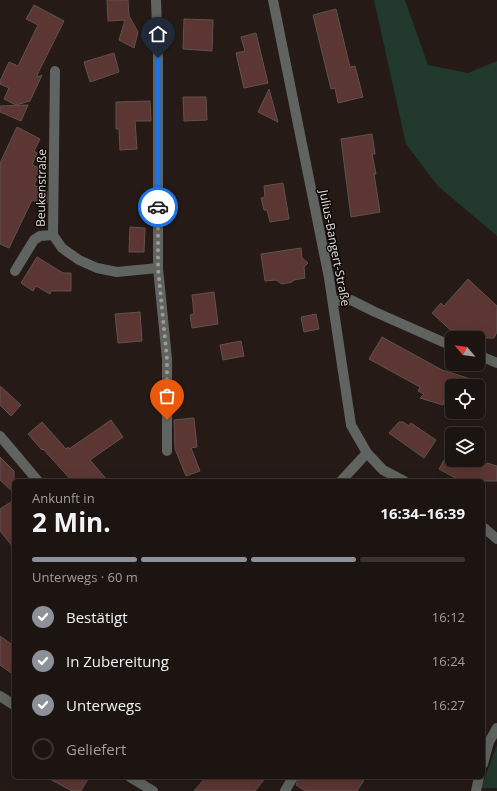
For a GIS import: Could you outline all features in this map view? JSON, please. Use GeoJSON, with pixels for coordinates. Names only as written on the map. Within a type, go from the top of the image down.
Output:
{"type":"FeatureCollection","features":[{"type":"Feature","properties":{"kind":"street"},"geometry":{"type":"LineString","coordinates":[[156,0],[158,58],[158,268],[167,359],[167,451]]}},
{"type":"Feature","properties":{"kind":"street","name":"Julius-Bangert-Straße"},"geometry":{"type":"LineString","coordinates":[[273,0],[333,301],[351,425],[367,453],[383,470],[400,479]]}},
{"type":"Feature","properties":{"kind":"street","name":"Beukenstraße"},"geometry":{"type":"LineString","coordinates":[[55,71],[53,235],[62,248],[79,260],[97,268],[117,272],[158,268]]}},
{"type":"Feature","properties":{"kind":"street"},"geometry":{"type":"LineString","coordinates":[[15,271],[34,240],[40,236],[53,235]]}},
{"type":"Feature","properties":{"kind":"street"},"geometry":{"type":"LineString","coordinates":[[333,301],[351,300],[445,343]]}},
{"type":"Feature","properties":{"kind":"street"},"geometry":{"type":"LineString","coordinates":[[485,359],[497,363]]}},
{"type":"Feature","properties":{"kind":"street"},"geometry":{"type":"LineString","coordinates":[[0,436],[36,479]]}},
{"type":"Feature","properties":{"kind":"street"},"geometry":{"type":"LineString","coordinates":[[343,479],[367,453]]}},
{"type":"Feature","properties":{"kind":"street"},"geometry":{"type":"LineString","coordinates":[[485,529],[497,539]]}},
{"type":"Feature","properties":{"kind":"street"},"geometry":{"type":"LineString","coordinates":[[0,696],[12,704]]}},
{"type":"Feature","properties":{"kind":"street"},"geometry":{"type":"LineString","coordinates":[[485,757],[489,742],[497,728]]}},
{"type":"Feature","properties":{"kind":"street"},"geometry":{"type":"LineString","coordinates":[[133,779],[153,791]]}},
{"type":"Feature","properties":{"kind":"street"},"geometry":{"type":"LineString","coordinates":[[284,791],[292,779]]}},
{"type":"Feature","properties":{"kind":"street"},"geometry":{"type":"LineString","coordinates":[[476,791],[479,779]]}},
{"type":"Feature","properties":{"kind":"green space"},"geometry":{"type":"Polygon","coordinates":[[[374,0],[405,0],[428,65],[468,73],[497,61],[497,236],[438,186],[406,144],[374,0]]]}},
{"type":"Feature","properties":{"kind":"green space"},"geometry":{"type":"Polygon","coordinates":[[[497,745],[497,788],[481,788],[497,745]]]}},
{"type":"Feature","properties":{"kind":"building"},"geometry":{"type":"Polygon","coordinates":[[[107,0],[128,0],[129,16],[138,32],[134,48],[119,40],[125,20],[108,21],[107,0]]]}},
{"type":"Feature","properties":{"kind":"building"},"geometry":{"type":"Polygon","coordinates":[[[34,5],[64,21],[37,75],[38,77],[42,75],[30,101],[16,105],[4,99],[9,88],[0,84],[0,81],[9,62],[18,66],[38,25],[26,19],[34,5]]]}},
{"type":"Feature","properties":{"kind":"building"},"geometry":{"type":"Polygon","coordinates":[[[336,9],[350,67],[355,66],[363,97],[338,103],[335,88],[331,89],[313,15],[336,9]]]}},
{"type":"Feature","properties":{"kind":"building"},"geometry":{"type":"Polygon","coordinates":[[[184,19],[213,20],[212,51],[183,49],[184,19]]]}},
{"type":"Feature","properties":{"kind":"building"},"geometry":{"type":"Polygon","coordinates":[[[256,33],[268,83],[244,88],[236,53],[245,51],[241,37],[256,33]]]}},
{"type":"Feature","properties":{"kind":"building"},"geometry":{"type":"Polygon","coordinates":[[[114,53],[119,72],[90,82],[84,62],[114,53]]]}},
{"type":"Feature","properties":{"kind":"building"},"geometry":{"type":"Polygon","coordinates":[[[269,89],[278,122],[258,112],[269,89]]]}},
{"type":"Feature","properties":{"kind":"building"},"geometry":{"type":"Polygon","coordinates":[[[183,97],[206,97],[207,120],[184,121],[183,97]]]}},
{"type":"Feature","properties":{"kind":"building"},"geometry":{"type":"Polygon","coordinates":[[[150,101],[151,121],[135,121],[137,149],[120,150],[119,129],[116,129],[116,102],[150,101]]]}},
{"type":"Feature","properties":{"kind":"building"},"geometry":{"type":"Polygon","coordinates":[[[28,105],[21,121],[0,112],[0,106],[28,105]]]}},
{"type":"Feature","properties":{"kind":"building"},"geometry":{"type":"Polygon","coordinates":[[[17,127],[40,139],[34,151],[37,153],[32,165],[42,169],[34,185],[47,191],[47,202],[45,206],[32,200],[9,248],[0,244],[0,163],[17,127]]]}},
{"type":"Feature","properties":{"kind":"building"},"geometry":{"type":"Polygon","coordinates":[[[372,134],[375,154],[372,154],[376,174],[374,174],[380,212],[351,217],[341,139],[372,134]]]}},
{"type":"Feature","properties":{"kind":"building"},"geometry":{"type":"Polygon","coordinates":[[[283,183],[289,219],[270,222],[267,210],[264,210],[261,198],[265,197],[264,186],[283,183]]]}},
{"type":"Feature","properties":{"kind":"building"},"geometry":{"type":"Polygon","coordinates":[[[130,227],[145,228],[144,252],[129,252],[130,227]]]}},
{"type":"Feature","properties":{"kind":"building"},"geometry":{"type":"Polygon","coordinates":[[[301,248],[302,258],[308,263],[304,267],[305,278],[282,284],[276,280],[265,281],[261,254],[301,248]]]}},
{"type":"Feature","properties":{"kind":"building"},"geometry":{"type":"Polygon","coordinates":[[[37,257],[63,273],[71,273],[71,291],[51,291],[50,294],[36,286],[33,291],[21,283],[37,257]]]}},
{"type":"Feature","properties":{"kind":"building"},"geometry":{"type":"Polygon","coordinates":[[[468,279],[497,306],[497,332],[494,338],[485,338],[485,331],[451,331],[432,313],[441,303],[444,306],[468,279]]]}},
{"type":"Feature","properties":{"kind":"building"},"geometry":{"type":"Polygon","coordinates":[[[214,292],[218,324],[192,328],[190,315],[194,314],[192,295],[214,292]]]}},
{"type":"Feature","properties":{"kind":"building"},"geometry":{"type":"Polygon","coordinates":[[[140,312],[142,341],[118,343],[115,314],[140,312]]]}},
{"type":"Feature","properties":{"kind":"building"},"geometry":{"type":"Polygon","coordinates":[[[316,314],[319,329],[304,332],[301,317],[316,314]]]}},
{"type":"Feature","properties":{"kind":"building"},"geometry":{"type":"Polygon","coordinates":[[[382,337],[442,370],[471,379],[445,379],[445,400],[443,405],[420,398],[424,394],[418,391],[420,387],[369,359],[382,337]]]}},
{"type":"Feature","properties":{"kind":"building"},"geometry":{"type":"Polygon","coordinates":[[[241,341],[244,356],[223,360],[220,345],[241,341]]]}},
{"type":"Feature","properties":{"kind":"building"},"geometry":{"type":"Polygon","coordinates":[[[0,386],[21,405],[11,416],[0,405],[0,386]]]}},
{"type":"Feature","properties":{"kind":"building"},"geometry":{"type":"Polygon","coordinates":[[[194,418],[197,447],[191,448],[200,471],[186,476],[175,449],[174,420],[194,418]]]}},
{"type":"Feature","properties":{"kind":"building"},"geometry":{"type":"Polygon","coordinates":[[[111,420],[123,437],[90,460],[106,479],[70,479],[28,434],[42,422],[66,449],[68,447],[69,449],[111,420]]]}},
{"type":"Feature","properties":{"kind":"building"},"geometry":{"type":"Polygon","coordinates":[[[399,422],[403,422],[409,426],[411,423],[436,440],[424,458],[389,433],[399,422]]]}},
{"type":"Feature","properties":{"kind":"building"},"geometry":{"type":"Polygon","coordinates":[[[0,457],[14,471],[12,491],[0,480],[0,457]]]}},
{"type":"Feature","properties":{"kind":"building"},"geometry":{"type":"Polygon","coordinates":[[[444,460],[445,467],[485,467],[487,463],[497,466],[497,481],[485,481],[485,479],[457,479],[439,469],[444,460]]]}},
{"type":"Feature","properties":{"kind":"building"},"geometry":{"type":"Polygon","coordinates":[[[12,501],[12,546],[0,531],[0,509],[12,501]]]}},
{"type":"Feature","properties":{"kind":"building"},"geometry":{"type":"Polygon","coordinates":[[[0,636],[12,645],[12,674],[0,665],[0,636]]]}},
{"type":"Feature","properties":{"kind":"building"},"geometry":{"type":"Polygon","coordinates":[[[50,779],[88,779],[81,791],[72,791],[50,779]]]}},
{"type":"Feature","properties":{"kind":"building"},"geometry":{"type":"Polygon","coordinates":[[[204,779],[264,779],[255,791],[194,791],[204,779]]]}},
{"type":"Feature","properties":{"kind":"building"},"geometry":{"type":"Polygon","coordinates":[[[298,779],[365,779],[357,791],[305,791],[296,785],[298,779]]]}},
{"type":"Feature","properties":{"kind":"way so far"},"geometry":{"type":"LineString","coordinates":[[158,207],[158,268],[167,359],[167,420]]}},
{"type":"Feature","properties":{"kind":"route"},"geometry":{"type":"LineString","coordinates":[[158,58],[158,207]]}}]}
